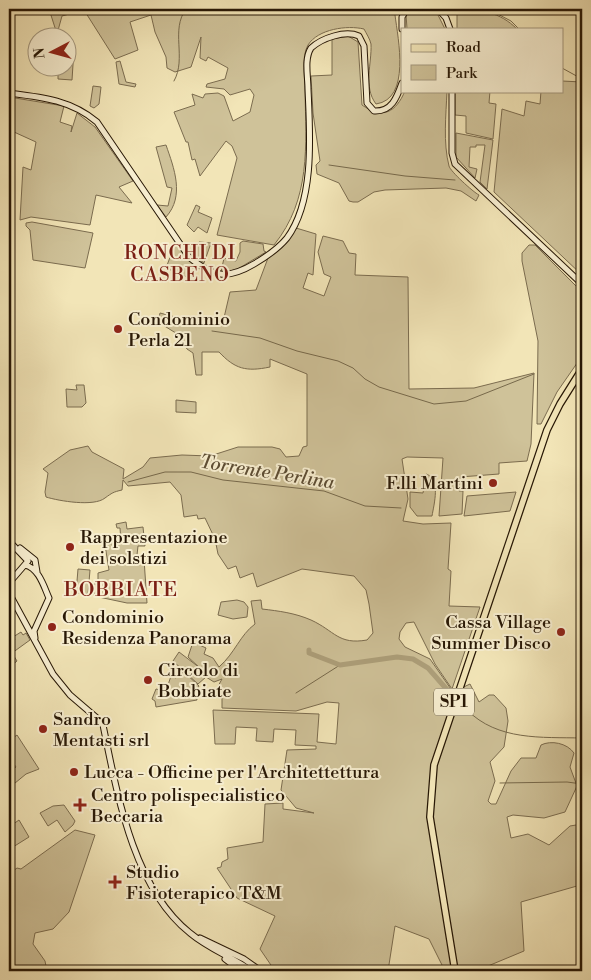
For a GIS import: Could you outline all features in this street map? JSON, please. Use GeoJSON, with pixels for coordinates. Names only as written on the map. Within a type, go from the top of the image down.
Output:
{"type":"FeatureCollection","features":[{"type":"Feature","properties":{"kind":"main road","name":"SP1"},"geometry":{"type":"LineString","coordinates":[[455,971],[430,817],[434,765],[547,430],[581,372]]}},
{"type":"Feature","properties":{"kind":"street"},"geometry":{"type":"LineString","coordinates":[[402,28],[402,17],[407,9]]}},
{"type":"Feature","properties":{"kind":"street"},"geometry":{"type":"LineString","coordinates":[[438,9],[446,18],[450,28]]}},
{"type":"Feature","properties":{"kind":"street"},"geometry":{"type":"LineString","coordinates":[[9,93],[63,101],[97,122],[190,257],[199,265],[221,276],[233,275],[261,260],[287,238],[295,224],[308,171],[308,54],[311,48],[323,39],[351,34],[361,38],[364,51],[367,103],[372,110],[382,111],[389,107],[396,100],[401,86]]}},
{"type":"Feature","properties":{"kind":"street"},"geometry":{"type":"LineString","coordinates":[[452,92],[452,153],[455,164],[582,284]]}},
{"type":"Feature","properties":{"kind":"street"},"geometry":{"type":"LineString","coordinates":[[10,542],[38,575],[49,598],[34,631],[36,644]]}},
{"type":"Feature","properties":{"kind":"street"},"geometry":{"type":"LineString","coordinates":[[10,542],[35,560],[38,575]]}},
{"type":"Feature","properties":{"kind":"street"},"geometry":{"type":"LineString","coordinates":[[9,583],[26,563]]}},
{"type":"Feature","properties":{"kind":"street"},"geometry":{"type":"LineString","coordinates":[[9,593],[53,674],[80,705],[98,719],[104,733],[124,814],[138,854],[164,908],[190,933],[241,971]]}},
{"type":"Feature","properties":{"kind":"street"},"geometry":{"type":"LineString","coordinates":[[190,933],[244,959],[261,971]]}},
{"type":"Feature","properties":{"kind":"street"},"geometry":{"type":"LineString","coordinates":[[217,952],[251,971]]}},
{"type":"Feature","properties":{"kind":"street"},"geometry":{"type":"LineString","coordinates":[[244,959],[251,971]]}},
{"type":"Feature","properties":{"kind":"green space"},"geometry":{"type":"Polygon","coordinates":[[[49,9],[401,9],[395,15],[400,67],[394,91],[387,100],[376,104],[372,97],[369,83],[371,44],[364,29],[341,28],[326,32],[319,35],[308,45],[304,61],[306,132],[304,171],[295,209],[274,245],[217,235],[237,158],[232,146],[226,141],[200,176],[195,159],[192,160],[188,142],[186,142],[174,112],[195,105],[192,94],[203,98],[205,94],[218,93],[224,96],[233,121],[250,112],[254,95],[250,89],[230,95],[224,89],[206,87],[207,84],[225,79],[228,68],[208,57],[206,61],[200,58],[201,37],[191,67],[175,72],[167,68],[166,57],[155,32],[151,15],[130,22],[138,50],[115,59],[84,10],[62,16],[59,28],[55,28],[49,9]]]}},
{"type":"Feature","properties":{"kind":"green space"},"geometry":{"type":"Polygon","coordinates":[[[409,9],[435,9],[444,28],[407,28],[406,14],[409,9]]]}},
{"type":"Feature","properties":{"kind":"green space"},"geometry":{"type":"Polygon","coordinates":[[[457,9],[474,10],[497,15],[516,28],[457,28],[457,9]]]}},
{"type":"Feature","properties":{"kind":"green space"},"geometry":{"type":"Polygon","coordinates":[[[348,36],[358,42],[362,105],[370,110],[382,113],[393,109],[404,92],[447,92],[445,138],[449,166],[462,181],[479,195],[476,201],[461,191],[446,188],[385,190],[374,192],[358,202],[353,202],[349,201],[339,183],[317,174],[316,165],[320,161],[313,113],[311,76],[332,75],[332,39],[348,36]]]}},
{"type":"Feature","properties":{"kind":"green space"},"geometry":{"type":"Polygon","coordinates":[[[120,61],[126,82],[136,84],[135,87],[119,84],[116,62],[120,61]]]}},
{"type":"Feature","properties":{"kind":"green space"},"geometry":{"type":"Polygon","coordinates":[[[58,78],[72,78],[72,80],[58,78]]]}},
{"type":"Feature","properties":{"kind":"green space"},"geometry":{"type":"Polygon","coordinates":[[[564,81],[582,82],[582,275],[494,192],[502,109],[524,116],[526,101],[540,104],[541,92],[564,92],[564,81]]]}},
{"type":"Feature","properties":{"kind":"green space"},"geometry":{"type":"Polygon","coordinates":[[[93,86],[101,87],[99,104],[94,108],[90,106],[93,86]]]}},
{"type":"Feature","properties":{"kind":"green space"},"geometry":{"type":"Polygon","coordinates":[[[455,92],[490,92],[489,103],[496,104],[493,139],[466,133],[466,116],[455,115],[455,92]]]}},
{"type":"Feature","properties":{"kind":"green space"},"geometry":{"type":"Polygon","coordinates":[[[9,97],[64,106],[60,122],[72,126],[71,132],[77,113],[95,127],[133,181],[119,187],[132,203],[96,195],[90,225],[31,217],[20,220],[23,167],[31,170],[36,142],[14,132],[14,128],[9,125],[9,97]]]}},
{"type":"Feature","properties":{"kind":"green space"},"geometry":{"type":"Polygon","coordinates":[[[456,133],[493,140],[487,189],[480,182],[485,145],[470,147],[469,167],[477,169],[475,178],[456,157],[456,133]]]}},
{"type":"Feature","properties":{"kind":"green space"},"geometry":{"type":"Polygon","coordinates":[[[166,145],[175,172],[176,191],[172,209],[166,217],[157,205],[168,206],[172,188],[167,187],[156,147],[166,145]]]}},
{"type":"Feature","properties":{"kind":"green space"},"geometry":{"type":"Polygon","coordinates":[[[196,205],[200,207],[198,212],[212,218],[207,233],[198,227],[194,232],[187,225],[196,205]]]}},
{"type":"Feature","properties":{"kind":"green space"},"geometry":{"type":"Polygon","coordinates":[[[32,222],[93,233],[85,268],[33,260],[30,230],[26,226],[26,223],[32,222]]]}},
{"type":"Feature","properties":{"kind":"green space"},"geometry":{"type":"Polygon","coordinates":[[[296,228],[316,234],[313,275],[308,273],[303,288],[324,296],[331,277],[324,274],[318,252],[323,236],[343,241],[349,253],[356,254],[355,275],[408,277],[409,389],[474,388],[534,373],[531,444],[527,461],[499,463],[499,474],[460,477],[459,491],[463,491],[462,514],[439,516],[443,458],[407,457],[402,459],[408,499],[403,521],[423,524],[451,523],[448,569],[451,571],[449,606],[480,607],[452,689],[435,664],[414,622],[406,623],[400,632],[399,639],[405,647],[430,659],[453,692],[470,684],[479,702],[489,695],[494,695],[506,708],[508,721],[504,747],[490,762],[495,781],[488,801],[491,804],[496,804],[511,771],[521,758],[536,758],[541,745],[545,743],[559,743],[574,753],[570,767],[577,786],[565,812],[544,818],[513,815],[507,817],[511,838],[528,834],[549,845],[570,826],[582,824],[582,900],[577,886],[521,902],[524,951],[476,971],[445,971],[429,939],[395,926],[388,971],[334,971],[326,968],[325,971],[275,971],[260,949],[275,916],[237,898],[217,868],[221,867],[222,862],[228,859],[227,848],[263,842],[265,804],[283,803],[283,809],[314,813],[296,808],[281,790],[287,750],[316,749],[316,746],[295,745],[296,730],[274,729],[273,742],[256,741],[257,728],[236,727],[235,744],[215,744],[213,710],[319,714],[317,742],[336,744],[339,703],[327,702],[296,711],[222,708],[222,698],[212,697],[222,679],[214,682],[206,677],[198,684],[173,661],[179,652],[200,668],[188,657],[193,642],[206,648],[204,654],[213,658],[219,667],[245,633],[255,624],[251,601],[261,600],[262,609],[293,614],[311,620],[343,639],[349,641],[367,640],[373,633],[369,604],[366,590],[354,576],[302,569],[257,587],[253,573],[240,578],[236,566],[228,569],[218,554],[215,539],[205,518],[198,519],[197,515],[184,517],[181,495],[170,482],[128,486],[123,480],[122,490],[100,501],[85,503],[46,497],[48,473],[43,469],[70,450],[88,446],[92,452],[124,469],[123,479],[143,467],[150,458],[182,455],[210,456],[238,447],[272,447],[280,449],[286,457],[299,456],[303,447],[307,446],[307,374],[270,359],[270,367],[242,368],[230,362],[219,352],[202,352],[202,375],[196,375],[193,353],[187,349],[179,335],[158,322],[160,313],[209,326],[223,322],[230,292],[256,290],[268,258],[287,242],[296,228]]]}},
{"type":"Feature","properties":{"kind":"green space"},"geometry":{"type":"Polygon","coordinates":[[[243,241],[263,244],[264,251],[266,252],[236,270],[221,272],[224,258],[236,261],[240,252],[240,243],[243,241]]]}},
{"type":"Feature","properties":{"kind":"green space"},"geometry":{"type":"Polygon","coordinates":[[[199,242],[211,243],[204,263],[189,252],[199,242]]]}},
{"type":"Feature","properties":{"kind":"green space"},"geometry":{"type":"Polygon","coordinates":[[[175,244],[197,266],[192,279],[166,268],[175,244]]]}},
{"type":"Feature","properties":{"kind":"green space"},"geometry":{"type":"Polygon","coordinates":[[[529,245],[535,245],[582,292],[582,356],[557,392],[541,424],[537,424],[538,341],[522,261],[522,253],[529,245]]]}},
{"type":"Feature","properties":{"kind":"green space"},"geometry":{"type":"Polygon","coordinates":[[[76,385],[84,385],[86,403],[82,407],[67,407],[66,389],[77,390],[76,385]]]}},
{"type":"Feature","properties":{"kind":"green space"},"geometry":{"type":"Polygon","coordinates":[[[176,400],[196,402],[196,413],[176,412],[176,400]]]}},
{"type":"Feature","properties":{"kind":"green space"},"geometry":{"type":"Polygon","coordinates":[[[426,474],[434,481],[435,486],[432,516],[417,516],[410,507],[410,492],[423,493],[426,474]]]}},
{"type":"Feature","properties":{"kind":"green space"},"geometry":{"type":"Polygon","coordinates":[[[516,492],[510,511],[464,516],[467,496],[516,492]]]}},
{"type":"Feature","properties":{"kind":"green space"},"geometry":{"type":"Polygon","coordinates":[[[126,522],[127,529],[143,527],[145,546],[138,546],[137,555],[143,556],[144,559],[147,603],[127,603],[94,596],[94,584],[98,584],[98,573],[109,570],[105,545],[121,542],[120,528],[117,528],[116,524],[126,522]]]}},
{"type":"Feature","properties":{"kind":"green space"},"geometry":{"type":"Polygon","coordinates":[[[78,569],[90,570],[88,594],[76,593],[78,569]]]}},
{"type":"Feature","properties":{"kind":"green space"},"geometry":{"type":"Polygon","coordinates":[[[237,600],[244,602],[248,607],[247,617],[233,619],[218,615],[221,602],[237,600]]]}},
{"type":"Feature","properties":{"kind":"green space"},"geometry":{"type":"Polygon","coordinates":[[[21,632],[23,635],[26,633],[30,640],[12,653],[17,661],[9,668],[9,644],[15,640],[13,637],[21,632]]]}},
{"type":"Feature","properties":{"kind":"green space"},"geometry":{"type":"Polygon","coordinates":[[[184,672],[199,686],[196,691],[197,700],[156,707],[155,701],[152,699],[156,689],[160,690],[161,687],[167,688],[171,676],[176,678],[177,674],[184,672]]]}},
{"type":"Feature","properties":{"kind":"green space"},"geometry":{"type":"Polygon","coordinates":[[[17,735],[39,769],[26,774],[9,788],[9,774],[16,767],[9,757],[9,741],[17,735]]]}},
{"type":"Feature","properties":{"kind":"green space"},"geometry":{"type":"Polygon","coordinates":[[[64,805],[75,821],[65,832],[57,820],[48,826],[40,813],[53,806],[64,805]]]}},
{"type":"Feature","properties":{"kind":"green space"},"geometry":{"type":"Polygon","coordinates":[[[19,820],[29,837],[13,847],[9,841],[9,827],[19,820]]]}},
{"type":"Feature","properties":{"kind":"green space"},"geometry":{"type":"Polygon","coordinates":[[[75,830],[95,835],[69,912],[53,929],[35,933],[33,944],[45,961],[47,971],[9,971],[9,874],[17,868],[21,869],[75,830]]]}},
{"type":"Feature","properties":{"kind":"waterway"},"geometry":{"type":"LineString","coordinates":[[174,81],[179,63],[179,26],[181,17],[186,9]]}},
{"type":"Feature","properties":{"kind":"waterway"},"geometry":{"type":"LineString","coordinates":[[488,9],[511,21],[518,28]]}},
{"type":"Feature","properties":{"kind":"waterway"},"geometry":{"type":"LineString","coordinates":[[564,69],[582,79]]}},
{"type":"Feature","properties":{"kind":"waterway"},"geometry":{"type":"LineString","coordinates":[[329,165],[405,176],[455,180]]}},
{"type":"Feature","properties":{"kind":"waterway"},"geometry":{"type":"LineString","coordinates":[[212,331],[260,338],[297,351],[338,361],[353,368],[365,379],[379,387],[434,404],[466,401],[534,374]]}},
{"type":"Feature","properties":{"kind":"waterway","name":"Torrente Perlina"},"geometry":{"type":"LineString","coordinates":[[128,482],[165,472],[191,472],[223,480],[324,491],[365,506],[401,508]]}},
{"type":"Feature","properties":{"kind":"waterway"},"geometry":{"type":"LineString","coordinates":[[309,650],[309,653],[340,665],[397,657],[413,659],[428,668],[450,693]]}},
{"type":"Feature","properties":{"kind":"waterway"},"geometry":{"type":"LineString","coordinates":[[296,693],[340,665]]}},
{"type":"Feature","properties":{"kind":"waterway"},"geometry":{"type":"LineString","coordinates":[[467,710],[479,720],[506,732],[536,737],[582,738]]}},
{"type":"Feature","properties":{"kind":"waterway"},"geometry":{"type":"LineString","coordinates":[[500,783],[567,782],[582,784]]}},
{"type":"Feature","properties":{"kind":"place","name":"Condominio Perla 21"},"geometry":{"type":"Point","coordinates":[118,329]}},
{"type":"Feature","properties":{"kind":"place","name":"F.lli Martini"},"geometry":{"type":"Point","coordinates":[493,483]}},
{"type":"Feature","properties":{"kind":"place","name":"Rappresentazione dei solstizi"},"geometry":{"type":"Point","coordinates":[70,547]}},
{"type":"Feature","properties":{"kind":"place","name":"Condominio Residenza Panorama"},"geometry":{"type":"Point","coordinates":[52,627]}},
{"type":"Feature","properties":{"kind":"place","name":"Cassa Village Summer Disco"},"geometry":{"type":"Point","coordinates":[561,632]}},
{"type":"Feature","properties":{"kind":"place","name":"Circolo di Bobbiate"},"geometry":{"type":"Point","coordinates":[148,680]}},
{"type":"Feature","properties":{"kind":"place","name":"Sandro Mentasti srl"},"geometry":{"type":"Point","coordinates":[43,729]}},
{"type":"Feature","properties":{"kind":"place","name":"Lucca - Officine per l'Architettettura"},"geometry":{"type":"Point","coordinates":[74,772]}},
{"type":"Feature","properties":{"kind":"place","name":"Centro polispecialistico Beccaria"},"geometry":{"type":"Point","coordinates":[80,805]}},
{"type":"Feature","properties":{"kind":"place","name":"Studio Fisioterapico T&M"},"geometry":{"type":"Point","coordinates":[115,882]}},
{"type":"Feature","properties":{"kind":"district","name":"RONCHI DI CASBENO"},"geometry":{"type":"Point","coordinates":[180,264]}},
{"type":"Feature","properties":{"kind":"district","name":"BOBBIATE"},"geometry":{"type":"Point","coordinates":[121,590]}}]}
